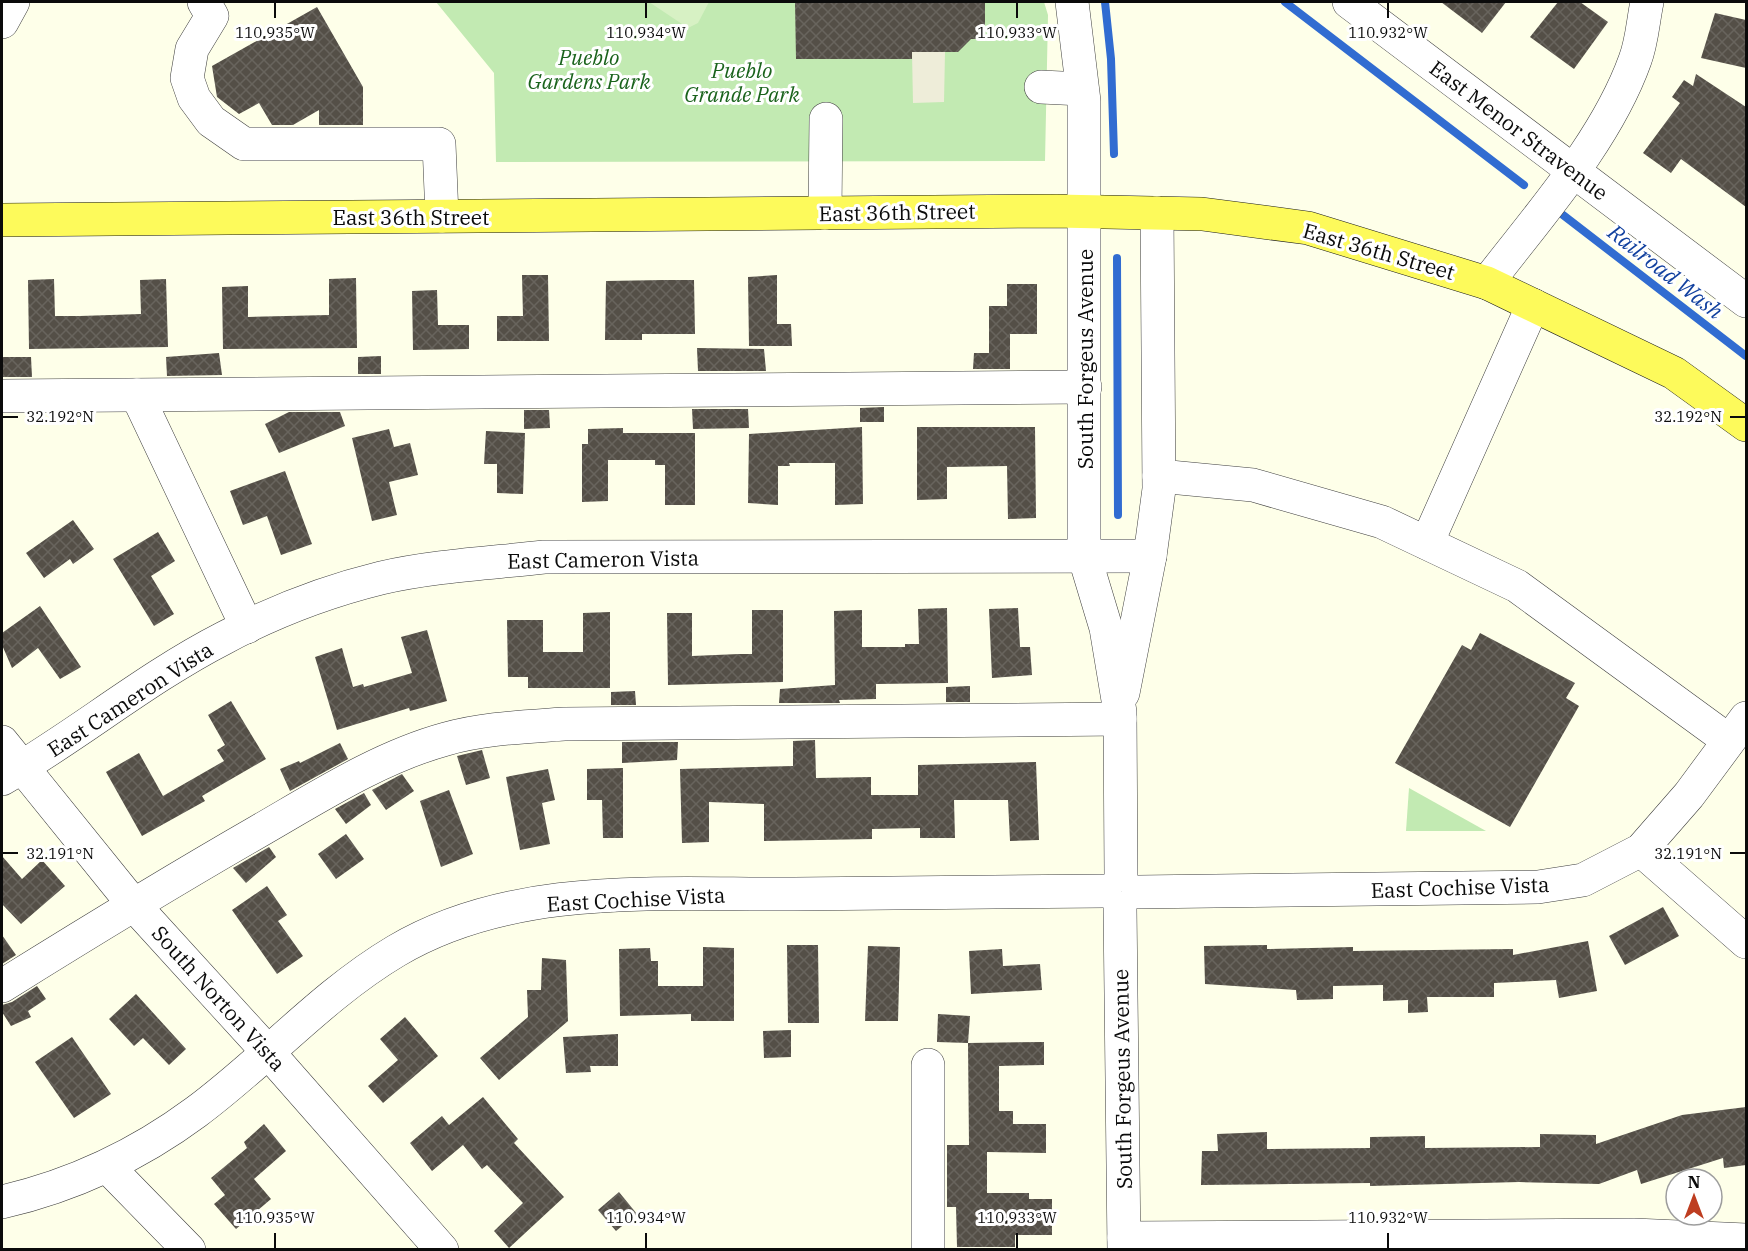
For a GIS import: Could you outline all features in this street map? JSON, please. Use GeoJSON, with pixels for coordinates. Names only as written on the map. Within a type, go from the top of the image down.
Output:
{"type":"FeatureCollection","features":[{"type":"Feature","properties":{"kind":"main road","name":"East 36th Street"},"geometry":{"type":"LineString","coordinates":[[2,220],[1084,211],[1202,214],[1308,228],[1487,283],[1674,373],[1746,425]]}},
{"type":"Feature","properties":{"kind":"street"},"geometry":{"type":"LineString","coordinates":[[2,22],[13,2]]}},
{"type":"Feature","properties":{"kind":"street"},"geometry":{"type":"LineString","coordinates":[[204,2],[212,16],[192,49],[187,78],[194,98],[211,121],[244,144],[439,144],[442,216]]}},
{"type":"Feature","properties":{"kind":"street","name":"South Forgeus Avenue"},"geometry":{"type":"LineString","coordinates":[[1072,2],[1082,89],[1084,555],[1106,628],[1120,716],[1124,1244]]}},
{"type":"Feature","properties":{"kind":"street","name":"East Menor Stravenue"},"geometry":{"type":"LineString","coordinates":[[1349,2],[1746,301]]}},
{"type":"Feature","properties":{"kind":"street"},"geometry":{"type":"LineString","coordinates":[[1487,283],[1615,108],[1636,59],[1647,2]]}},
{"type":"Feature","properties":{"kind":"street"},"geometry":{"type":"LineString","coordinates":[[1041,87],[1082,89]]}},
{"type":"Feature","properties":{"kind":"street"},"geometry":{"type":"LineString","coordinates":[[825,213],[826,119]]}},
{"type":"Feature","properties":{"kind":"street","name":"South Forgeus Avenue"},"geometry":{"type":"LineString","coordinates":[[1120,716],[1150,556],[1158,476],[1157,213]]}},
{"type":"Feature","properties":{"kind":"street"},"geometry":{"type":"LineString","coordinates":[[1427,543],[1533,305]]}},
{"type":"Feature","properties":{"kind":"street"},"geometry":{"type":"LineString","coordinates":[[2,396],[1085,387]]}},
{"type":"Feature","properties":{"kind":"street"},"geometry":{"type":"LineString","coordinates":[[137,395],[247,627]]}},
{"type":"Feature","properties":{"kind":"street"},"geometry":{"type":"LineString","coordinates":[[1158,476],[1253,485],[1382,522],[1517,586],[1741,725]]}},
{"type":"Feature","properties":{"kind":"street","name":"East Cameron Vista"},"geometry":{"type":"LineString","coordinates":[[11,773],[45,754],[163,675],[224,638],[292,607],[381,578],[543,557],[1150,556]]}},
{"type":"Feature","properties":{"kind":"street"},"geometry":{"type":"LineString","coordinates":[[2,986],[133,904],[290,813],[398,755],[448,738],[506,728],[564,724],[1120,716]]}},
{"type":"Feature","properties":{"kind":"street","name":"East Cochise Vista"},"geometry":{"type":"LineString","coordinates":[[2,1202],[27,1196],[107,1166],[144,1147],[196,1112],[356,977],[397,950],[485,913],[572,898],[651,895],[1538,888],[1584,880],[1641,850],[1689,795],[1741,725]]}},
{"type":"Feature","properties":{"kind":"street","name":"South Norton Vista"},"geometry":{"type":"LineString","coordinates":[[2,742],[11,773],[267,1051],[442,1250]]}},
{"type":"Feature","properties":{"kind":"street"},"geometry":{"type":"LineString","coordinates":[[1641,850],[1746,942]]}},
{"type":"Feature","properties":{"kind":"street"},"geometry":{"type":"LineString","coordinates":[[928,1065],[928,1250]]}},
{"type":"Feature","properties":{"kind":"street"},"geometry":{"type":"LineString","coordinates":[[107,1166],[189,1250]]}},
{"type":"Feature","properties":{"kind":"street"},"geometry":{"type":"LineString","coordinates":[[1124,1244],[1634,1235],[1746,1240]]}},
{"type":"Feature","properties":{"kind":"green space","name":"Pueblo Grande Park"},"geometry":{"type":"Polygon","coordinates":[[[436,2],[1044,2],[1048,15],[1045,161],[496,162],[494,73],[436,2]]]}},
{"type":"Feature","properties":{"kind":"green space"},"geometry":{"type":"Polygon","coordinates":[[[649,2],[709,2],[698,23],[688,28],[649,2]]]}},
{"type":"Feature","properties":{"kind":"green space"},"geometry":{"type":"Polygon","coordinates":[[[1409,788],[1486,831],[1406,831],[1409,788]]]}},
{"type":"Feature","properties":{"kind":"shaded area"},"geometry":{"type":"Polygon","coordinates":[[[912,52],[945,52],[944,102],[913,103],[912,52]]]}},
{"type":"Feature","properties":{"kind":"building"},"geometry":{"type":"Polygon","coordinates":[[[795,2],[985,2],[985,39],[971,39],[958,52],[912,52],[912,59],[796,59],[795,2]]]}},
{"type":"Feature","properties":{"kind":"building"},"geometry":{"type":"Polygon","coordinates":[[[1441,2],[1506,2],[1482,33],[1441,2]]]}},
{"type":"Feature","properties":{"kind":"building"},"geometry":{"type":"Polygon","coordinates":[[[1558,2],[1580,2],[1608,22],[1574,69],[1530,37],[1558,2]]]}},
{"type":"Feature","properties":{"kind":"building"},"geometry":{"type":"Polygon","coordinates":[[[317,7],[363,87],[363,125],[319,125],[319,110],[293,125],[272,125],[259,103],[239,114],[217,97],[212,66],[317,7]]]}},
{"type":"Feature","properties":{"kind":"building"},"geometry":{"type":"Polygon","coordinates":[[[1715,13],[1746,20],[1746,68],[1701,58],[1715,13]]]}},
{"type":"Feature","properties":{"kind":"building"},"geometry":{"type":"Polygon","coordinates":[[[1696,74],[1746,107],[1746,207],[1681,159],[1671,173],[1643,153],[1680,103],[1672,97],[1684,80],[1693,86],[1696,74]]]}},
{"type":"Feature","properties":{"kind":"building"},"geometry":{"type":"Polygon","coordinates":[[[522,275],[548,275],[549,341],[497,341],[497,316],[523,316],[522,275]]]}},
{"type":"Feature","properties":{"kind":"building"},"geometry":{"type":"Polygon","coordinates":[[[777,275],[777,324],[791,324],[792,346],[749,346],[748,277],[777,275]]]}},
{"type":"Feature","properties":{"kind":"building"},"geometry":{"type":"Polygon","coordinates":[[[356,278],[357,348],[223,349],[222,287],[248,286],[248,317],[329,315],[329,279],[356,278]]]}},
{"type":"Feature","properties":{"kind":"building"},"geometry":{"type":"Polygon","coordinates":[[[54,279],[55,316],[80,316],[141,314],[140,280],[166,279],[168,347],[29,349],[28,280],[54,279]]]}},
{"type":"Feature","properties":{"kind":"building"},"geometry":{"type":"Polygon","coordinates":[[[694,280],[695,334],[642,334],[642,340],[605,340],[606,281],[694,280]]]}},
{"type":"Feature","properties":{"kind":"building"},"geometry":{"type":"Polygon","coordinates":[[[1007,284],[1037,284],[1037,334],[1010,334],[1010,369],[973,369],[974,353],[989,353],[989,306],[1007,306],[1007,284]]]}},
{"type":"Feature","properties":{"kind":"building"},"geometry":{"type":"Polygon","coordinates":[[[437,290],[438,325],[469,325],[469,349],[413,350],[412,291],[437,290]]]}},
{"type":"Feature","properties":{"kind":"building"},"geometry":{"type":"Polygon","coordinates":[[[697,348],[764,349],[766,371],[698,371],[697,348]]]}},
{"type":"Feature","properties":{"kind":"building"},"geometry":{"type":"Polygon","coordinates":[[[219,353],[222,375],[167,376],[166,357],[219,353]]]}},
{"type":"Feature","properties":{"kind":"building"},"geometry":{"type":"Polygon","coordinates":[[[381,356],[381,374],[358,374],[358,357],[381,356]]]}},
{"type":"Feature","properties":{"kind":"building"},"geometry":{"type":"Polygon","coordinates":[[[2,357],[31,357],[32,377],[2,377],[2,357]]]}},
{"type":"Feature","properties":{"kind":"building"},"geometry":{"type":"Polygon","coordinates":[[[884,407],[884,422],[860,422],[860,408],[884,407]]]}},
{"type":"Feature","properties":{"kind":"building"},"geometry":{"type":"Polygon","coordinates":[[[692,409],[748,409],[749,428],[693,429],[692,409]]]}},
{"type":"Feature","properties":{"kind":"building"},"geometry":{"type":"Polygon","coordinates":[[[524,410],[549,410],[550,428],[524,429],[524,410]]]}},
{"type":"Feature","properties":{"kind":"building"},"geometry":{"type":"Polygon","coordinates":[[[289,412],[340,412],[345,426],[279,453],[265,424],[289,412]]]}},
{"type":"Feature","properties":{"kind":"building"},"geometry":{"type":"Polygon","coordinates":[[[862,427],[863,504],[835,505],[835,463],[789,463],[790,466],[778,466],[778,505],[748,503],[749,434],[862,427]]]}},
{"type":"Feature","properties":{"kind":"building"},"geometry":{"type":"Polygon","coordinates":[[[917,427],[1035,427],[1036,518],[1008,519],[1007,466],[947,467],[947,499],[917,500],[917,427]]]}},
{"type":"Feature","properties":{"kind":"building"},"geometry":{"type":"Polygon","coordinates":[[[623,428],[623,433],[695,433],[695,505],[665,505],[665,465],[655,465],[655,460],[608,460],[608,501],[582,502],[582,444],[588,444],[588,429],[623,428]]]}},
{"type":"Feature","properties":{"kind":"building"},"geometry":{"type":"Polygon","coordinates":[[[389,429],[394,447],[410,443],[418,475],[389,482],[397,515],[372,521],[352,438],[389,429]]]}},
{"type":"Feature","properties":{"kind":"building"},"geometry":{"type":"Polygon","coordinates":[[[486,431],[525,433],[523,494],[497,493],[497,464],[484,464],[486,431]]]}},
{"type":"Feature","properties":{"kind":"building"},"geometry":{"type":"Polygon","coordinates":[[[285,471],[312,544],[281,555],[267,516],[243,525],[230,491],[285,471]]]}},
{"type":"Feature","properties":{"kind":"building"},"geometry":{"type":"Polygon","coordinates":[[[73,520],[94,549],[73,564],[70,559],[44,578],[26,553],[73,520]]]}},
{"type":"Feature","properties":{"kind":"building"},"geometry":{"type":"Polygon","coordinates":[[[158,532],[175,561],[151,576],[174,614],[154,626],[113,559],[158,532]]]}},
{"type":"Feature","properties":{"kind":"building"},"geometry":{"type":"Polygon","coordinates":[[[40,606],[81,667],[60,679],[38,648],[12,668],[2,645],[2,633],[40,606]]]}},
{"type":"Feature","properties":{"kind":"building"},"geometry":{"type":"Polygon","coordinates":[[[947,608],[948,683],[876,684],[876,699],[839,700],[840,703],[779,703],[780,689],[835,685],[834,611],[862,610],[862,647],[905,647],[905,644],[919,644],[918,609],[947,608]]]}},
{"type":"Feature","properties":{"kind":"building"},"geometry":{"type":"Polygon","coordinates":[[[1018,608],[1020,647],[1030,647],[1032,675],[992,678],[989,609],[1018,608]]]}},
{"type":"Feature","properties":{"kind":"building"},"geometry":{"type":"Polygon","coordinates":[[[752,610],[783,610],[783,682],[668,685],[667,613],[692,613],[692,656],[752,654],[752,610]]]}},
{"type":"Feature","properties":{"kind":"building"},"geometry":{"type":"Polygon","coordinates":[[[610,612],[610,688],[528,688],[528,677],[508,677],[507,620],[543,620],[543,652],[583,652],[583,613],[610,612]]]}},
{"type":"Feature","properties":{"kind":"building"},"geometry":{"type":"Polygon","coordinates":[[[427,630],[447,701],[410,711],[409,708],[337,730],[315,657],[342,648],[353,687],[363,684],[364,687],[412,673],[401,637],[427,630]]]}},
{"type":"Feature","properties":{"kind":"building"},"geometry":{"type":"Polygon","coordinates":[[[1480,633],[1575,683],[1566,698],[1579,706],[1510,827],[1395,763],[1462,645],[1471,650],[1480,633]]]}},
{"type":"Feature","properties":{"kind":"building"},"geometry":{"type":"Polygon","coordinates":[[[970,686],[970,702],[946,702],[946,687],[970,686]]]}},
{"type":"Feature","properties":{"kind":"building"},"geometry":{"type":"Polygon","coordinates":[[[635,691],[636,705],[611,705],[611,692],[635,691]]]}},
{"type":"Feature","properties":{"kind":"building"},"geometry":{"type":"Polygon","coordinates":[[[231,701],[266,759],[202,796],[205,801],[142,836],[106,772],[139,753],[163,796],[224,761],[217,750],[225,745],[208,715],[231,701]]]}},
{"type":"Feature","properties":{"kind":"building"},"geometry":{"type":"Polygon","coordinates":[[[815,740],[816,778],[871,777],[871,795],[918,795],[918,765],[1036,762],[1039,840],[1010,841],[1008,800],[954,800],[955,838],[920,838],[920,828],[872,829],[872,839],[764,841],[764,804],[709,802],[709,842],[682,843],[680,769],[793,766],[793,741],[815,740]]]}},
{"type":"Feature","properties":{"kind":"building"},"geometry":{"type":"Polygon","coordinates":[[[622,742],[678,742],[677,760],[622,763],[622,742]]]}},
{"type":"Feature","properties":{"kind":"building"},"geometry":{"type":"Polygon","coordinates":[[[340,743],[348,759],[290,791],[280,769],[299,761],[300,763],[340,743]]]}},
{"type":"Feature","properties":{"kind":"building"},"geometry":{"type":"Polygon","coordinates":[[[482,750],[490,778],[466,785],[457,756],[482,750]]]}},
{"type":"Feature","properties":{"kind":"building"},"geometry":{"type":"Polygon","coordinates":[[[623,768],[623,838],[603,838],[602,800],[587,800],[587,769],[623,768]]]}},
{"type":"Feature","properties":{"kind":"building"},"geometry":{"type":"Polygon","coordinates":[[[548,769],[555,800],[542,803],[550,844],[520,850],[506,777],[548,769]]]}},
{"type":"Feature","properties":{"kind":"building"},"geometry":{"type":"Polygon","coordinates":[[[402,774],[414,791],[386,810],[372,790],[402,774]]]}},
{"type":"Feature","properties":{"kind":"building"},"geometry":{"type":"Polygon","coordinates":[[[449,790],[473,854],[441,867],[420,801],[449,790]]]}},
{"type":"Feature","properties":{"kind":"building"},"geometry":{"type":"Polygon","coordinates":[[[364,793],[371,805],[346,824],[335,809],[364,793]]]}},
{"type":"Feature","properties":{"kind":"building"},"geometry":{"type":"Polygon","coordinates":[[[346,834],[364,859],[336,879],[318,854],[346,834]]]}},
{"type":"Feature","properties":{"kind":"building"},"geometry":{"type":"Polygon","coordinates":[[[269,847],[276,857],[246,883],[233,868],[269,847]]]}},
{"type":"Feature","properties":{"kind":"building"},"geometry":{"type":"Polygon","coordinates":[[[2,856],[22,879],[42,860],[65,886],[21,924],[2,904],[2,856]]]}},
{"type":"Feature","properties":{"kind":"building"},"geometry":{"type":"Polygon","coordinates":[[[267,886],[287,915],[278,921],[303,956],[277,974],[232,910],[267,886]]]}},
{"type":"Feature","properties":{"kind":"building"},"geometry":{"type":"Polygon","coordinates":[[[1663,907],[1679,936],[1625,965],[1609,936],[1663,907]]]}},
{"type":"Feature","properties":{"kind":"building"},"geometry":{"type":"Polygon","coordinates":[[[2,935],[16,955],[2,964],[2,935]]]}},
{"type":"Feature","properties":{"kind":"building"},"geometry":{"type":"Polygon","coordinates":[[[1588,941],[1597,991],[1559,998],[1556,980],[1494,983],[1494,997],[1427,997],[1428,1012],[1408,1013],[1408,1000],[1383,1001],[1383,985],[1333,986],[1333,999],[1297,1000],[1296,990],[1205,984],[1204,946],[1267,945],[1267,949],[1353,947],[1353,951],[1513,949],[1513,955],[1588,941]]]}},
{"type":"Feature","properties":{"kind":"building"},"geometry":{"type":"Polygon","coordinates":[[[787,945],[818,945],[819,1023],[788,1023],[787,945]]]}},
{"type":"Feature","properties":{"kind":"building"},"geometry":{"type":"Polygon","coordinates":[[[868,946],[900,947],[898,1021],[865,1021],[868,946]]]}},
{"type":"Feature","properties":{"kind":"building"},"geometry":{"type":"Polygon","coordinates":[[[703,947],[734,948],[734,1021],[691,1021],[691,1014],[620,1016],[619,949],[650,948],[651,961],[658,961],[658,986],[703,986],[703,947]]]}},
{"type":"Feature","properties":{"kind":"building"},"geometry":{"type":"Polygon","coordinates":[[[1002,949],[1003,966],[1040,964],[1042,990],[971,994],[969,951],[1002,949]]]}},
{"type":"Feature","properties":{"kind":"building"},"geometry":{"type":"Polygon","coordinates":[[[542,958],[566,960],[568,1021],[499,1080],[480,1058],[528,1017],[527,990],[541,990],[542,958]]]}},
{"type":"Feature","properties":{"kind":"building"},"geometry":{"type":"Polygon","coordinates":[[[37,986],[46,999],[28,1011],[31,1017],[11,1026],[2,1012],[2,1005],[12,1002],[37,986]]]}},
{"type":"Feature","properties":{"kind":"building"},"geometry":{"type":"Polygon","coordinates":[[[136,994],[186,1049],[169,1065],[143,1038],[134,1046],[109,1019],[136,994]]]}},
{"type":"Feature","properties":{"kind":"building"},"geometry":{"type":"Polygon","coordinates":[[[938,1014],[970,1016],[968,1043],[937,1042],[938,1014]]]}},
{"type":"Feature","properties":{"kind":"building"},"geometry":{"type":"Polygon","coordinates":[[[405,1017],[438,1056],[383,1103],[368,1086],[398,1060],[380,1039],[405,1017]]]}},
{"type":"Feature","properties":{"kind":"building"},"geometry":{"type":"Polygon","coordinates":[[[791,1030],[791,1057],[764,1058],[763,1031],[791,1030]]]}},
{"type":"Feature","properties":{"kind":"building"},"geometry":{"type":"Polygon","coordinates":[[[618,1034],[618,1066],[590,1066],[591,1072],[566,1073],[563,1037],[618,1034]]]}},
{"type":"Feature","properties":{"kind":"building"},"geometry":{"type":"Polygon","coordinates":[[[72,1037],[111,1094],[74,1118],[35,1062],[72,1037]]]}},
{"type":"Feature","properties":{"kind":"building"},"geometry":{"type":"Polygon","coordinates":[[[1044,1042],[1044,1065],[999,1066],[999,1111],[1013,1111],[1013,1124],[1046,1124],[1046,1153],[987,1152],[987,1193],[1029,1193],[1029,1199],[1052,1199],[1052,1235],[1015,1235],[1015,1247],[957,1247],[956,1207],[947,1207],[947,1145],[969,1145],[968,1043],[1044,1042]]]}},
{"type":"Feature","properties":{"kind":"building"},"geometry":{"type":"Polygon","coordinates":[[[483,1097],[518,1139],[514,1143],[564,1197],[509,1248],[494,1231],[523,1203],[487,1165],[482,1169],[463,1145],[432,1171],[410,1143],[442,1116],[449,1125],[483,1097]]]}},
{"type":"Feature","properties":{"kind":"building"},"geometry":{"type":"Polygon","coordinates":[[[1746,1107],[1746,1165],[1724,1168],[1723,1158],[1695,1167],[1664,1167],[1664,1177],[1641,1184],[1637,1170],[1599,1184],[1519,1182],[1370,1186],[1370,1183],[1201,1185],[1202,1151],[1218,1151],[1217,1134],[1267,1132],[1267,1149],[1370,1148],[1370,1137],[1425,1136],[1425,1148],[1540,1147],[1540,1134],[1596,1135],[1596,1144],[1682,1115],[1746,1107]]]}},
{"type":"Feature","properties":{"kind":"building"},"geometry":{"type":"Polygon","coordinates":[[[264,1124],[286,1151],[254,1179],[271,1199],[236,1229],[214,1204],[225,1195],[211,1178],[247,1148],[244,1142],[264,1124]]]}},
{"type":"Feature","properties":{"kind":"building"},"geometry":{"type":"Polygon","coordinates":[[[619,1192],[637,1214],[616,1231],[598,1210],[619,1192]]]}},
{"type":"Feature","properties":{"kind":"waterway","name":"Railroad Wash"},"geometry":{"type":"LineString","coordinates":[[1105,2],[1111,59],[1114,154]]}},
{"type":"Feature","properties":{"kind":"waterway"},"geometry":{"type":"LineString","coordinates":[[1285,2],[1524,185]]}},
{"type":"Feature","properties":{"kind":"waterway","name":"Railroad Wash"},"geometry":{"type":"LineString","coordinates":[[1563,215],[1746,356]]}},
{"type":"Feature","properties":{"kind":"waterway"},"geometry":{"type":"LineString","coordinates":[[1117,258],[1118,515]]}},
{"type":"Feature","properties":{"kind":"park label","name":"Pueblo Gardens Park"},"geometry":{"type":"Point","coordinates":[589,69]}}]}
